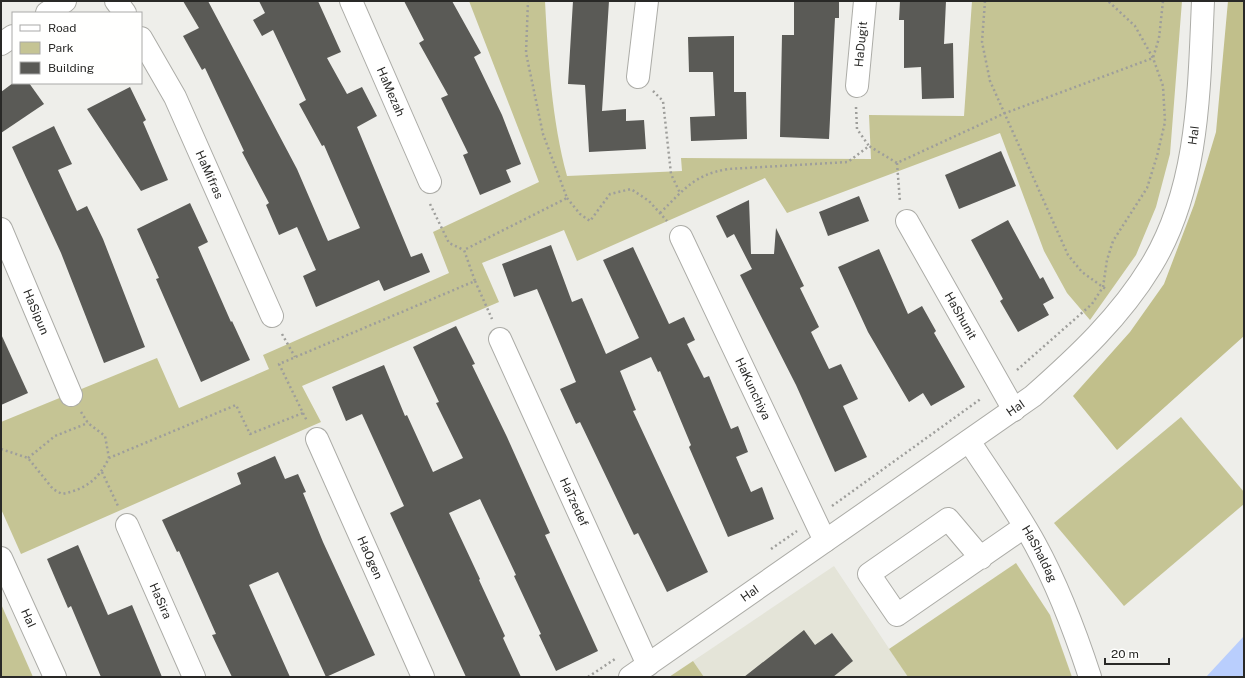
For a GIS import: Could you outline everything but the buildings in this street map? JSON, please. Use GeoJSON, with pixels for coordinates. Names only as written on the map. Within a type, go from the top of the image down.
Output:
{"type":"FeatureCollection","features":[{"type":"Feature","properties":{"kind":"street"},"geometry":{"type":"LineString","coordinates":[[48,12],[65,1]]}},
{"type":"Feature","properties":{"kind":"street"},"geometry":{"type":"LineString","coordinates":[[116,1],[124,12]]}},
{"type":"Feature","properties":{"kind":"street","name":"HaMezah"},"geometry":{"type":"LineString","coordinates":[[351,1],[430,182]]}},
{"type":"Feature","properties":{"kind":"street"},"geometry":{"type":"LineString","coordinates":[[638,77],[646,1]]}},
{"type":"Feature","properties":{"kind":"street","name":"HaDugit"},"geometry":{"type":"LineString","coordinates":[[857,86],[865,1]]}},
{"type":"Feature","properties":{"kind":"street","name":"HaI"},"geometry":{"type":"LineString","coordinates":[[630,677],[1034,396],[1068,365],[1126,303],[1151,266],[1168,232],[1182,189],[1192,150],[1197,109],[1203,1]]}},
{"type":"Feature","properties":{"kind":"street"},"geometry":{"type":"LineString","coordinates":[[1,44],[12,37]]}},
{"type":"Feature","properties":{"kind":"street","name":"HaMifras"},"geometry":{"type":"LineString","coordinates":[[142,40],[176,97],[272,316]]}},
{"type":"Feature","properties":{"kind":"street","name":"HaShunit"},"geometry":{"type":"LineString","coordinates":[[907,222],[1014,410]]}},
{"type":"Feature","properties":{"kind":"street","name":"HaSipun"},"geometry":{"type":"LineString","coordinates":[[1,229],[71,395]]}},
{"type":"Feature","properties":{"kind":"street","name":"HaKunchiya"},"geometry":{"type":"LineString","coordinates":[[681,237],[825,541]]}},
{"type":"Feature","properties":{"kind":"street","name":"HaTzedef"},"geometry":{"type":"LineString","coordinates":[[500,339],[648,665]]}},
{"type":"Feature","properties":{"kind":"street","name":"HaOgen"},"geometry":{"type":"LineString","coordinates":[[317,439],[423,677]]}},
{"type":"Feature","properties":{"kind":"street","name":"HaShaldag"},"geometry":{"type":"LineString","coordinates":[[969,441],[1045,562],[1062,598],[1090,677]]}},
{"type":"Feature","properties":{"kind":"street"},"geometry":{"type":"LineString","coordinates":[[981,558],[948,519],[869,574],[897,615],[981,558],[1024,527]]}},
{"type":"Feature","properties":{"kind":"street","name":"HaSira"},"geometry":{"type":"LineString","coordinates":[[127,525],[194,677]]}},
{"type":"Feature","properties":{"kind":"street","name":"HaI"},"geometry":{"type":"LineString","coordinates":[[1,558],[55,677]]}},
{"type":"Feature","properties":{"kind":"path"},"geometry":{"type":"LineString","coordinates":[[528,1],[526,53],[541,127],[567,198],[580,214],[590,221],[610,194],[631,189],[649,201],[681,237]]}},
{"type":"Feature","properties":{"kind":"path"},"geometry":{"type":"LineString","coordinates":[[985,1],[982,42],[990,81],[1003,114],[1068,256],[1082,272],[1126,303]]}},
{"type":"Feature","properties":{"kind":"path"},"geometry":{"type":"LineString","coordinates":[[770,550],[1000,384],[1092,304],[1103,287],[1107,260],[1113,241],[1147,188],[1165,122],[1163,86],[1153,58],[1135,26],[1108,1]]}},
{"type":"Feature","properties":{"kind":"path"},"geometry":{"type":"LineString","coordinates":[[1153,58],[1159,38],[1164,1]]}},
{"type":"Feature","properties":{"kind":"path"},"geometry":{"type":"LineString","coordinates":[[897,163],[1003,114],[1153,58]]}},
{"type":"Feature","properties":{"kind":"path"},"geometry":{"type":"LineString","coordinates":[[638,77],[662,101],[671,174],[680,193]]}},
{"type":"Feature","properties":{"kind":"path"},"geometry":{"type":"LineString","coordinates":[[857,86],[855,118],[857,130],[869,146],[897,163]]}},
{"type":"Feature","properties":{"kind":"path"},"geometry":{"type":"LineString","coordinates":[[660,213],[694,180],[710,172],[728,169],[848,162],[869,146]]}},
{"type":"Feature","properties":{"kind":"path"},"geometry":{"type":"LineString","coordinates":[[897,163],[899,199],[907,222]]}},
{"type":"Feature","properties":{"kind":"path"},"geometry":{"type":"LineString","coordinates":[[430,182],[427,198],[449,243],[464,250],[475,281],[500,339]]}},
{"type":"Feature","properties":{"kind":"path"},"geometry":{"type":"LineString","coordinates":[[464,250],[567,198]]}},
{"type":"Feature","properties":{"kind":"path"},"geometry":{"type":"LineString","coordinates":[[109,458],[236,405],[250,434],[303,413],[279,364],[475,281]]}},
{"type":"Feature","properties":{"kind":"path"},"geometry":{"type":"LineString","coordinates":[[1,449],[28,458],[53,489],[62,494],[80,490],[102,472],[109,458],[105,436],[88,423],[71,395]]}},
{"type":"Feature","properties":{"kind":"path"},"geometry":{"type":"LineString","coordinates":[[28,458],[55,436],[88,423]]}},
{"type":"Feature","properties":{"kind":"path"},"geometry":{"type":"LineString","coordinates":[[102,472],[127,525]]}},
{"type":"Feature","properties":{"kind":"path"},"geometry":{"type":"LineString","coordinates":[[588,677],[638,644]]}},
{"type":"Feature","properties":{"kind":"shaded area"},"geometry":{"type":"Polygon","coordinates":[[[1228,1],[1244,1],[1244,336],[1117,450],[1073,396],[1130,332],[1164,284],[1194,205],[1216,132],[1228,1]]]}},
{"type":"Feature","properties":{"kind":"shaded area"},"geometry":{"type":"Polygon","coordinates":[[[834,566],[908,677],[704,677],[693,661],[834,566]]]}},
{"type":"Feature","properties":{"kind":"green space"},"geometry":{"type":"Polygon","coordinates":[[[469,1],[545,1],[549,67],[554,111],[567,176],[682,171],[681,158],[871,159],[869,115],[964,116],[972,1],[1182,1],[1170,154],[1156,207],[1136,255],[1090,320],[1067,293],[1044,251],[1000,133],[787,213],[765,178],[577,261],[564,230],[482,263],[499,302],[302,386],[321,422],[21,554],[1,509],[1,422],[157,358],[179,408],[269,369],[263,355],[449,273],[433,232],[539,182],[469,1]]]}},
{"type":"Feature","properties":{"kind":"green space"},"geometry":{"type":"Polygon","coordinates":[[[1181,417],[1244,492],[1244,504],[1124,606],[1054,523],[1181,417]]]}},
{"type":"Feature","properties":{"kind":"green space"},"geometry":{"type":"Polygon","coordinates":[[[1016,563],[1050,615],[1072,677],[908,677],[889,649],[1016,563]]]}},
{"type":"Feature","properties":{"kind":"green space"},"geometry":{"type":"Polygon","coordinates":[[[1,604],[33,677],[1,677],[1,604]]]}},
{"type":"Feature","properties":{"kind":"green space"},"geometry":{"type":"Polygon","coordinates":[[[693,661],[704,677],[669,677],[693,661]]]}},
{"type":"Feature","properties":{"kind":"water"},"geometry":{"type":"Polygon","coordinates":[[[1244,636],[1244,677],[1206,677],[1244,636]]]}}]}
